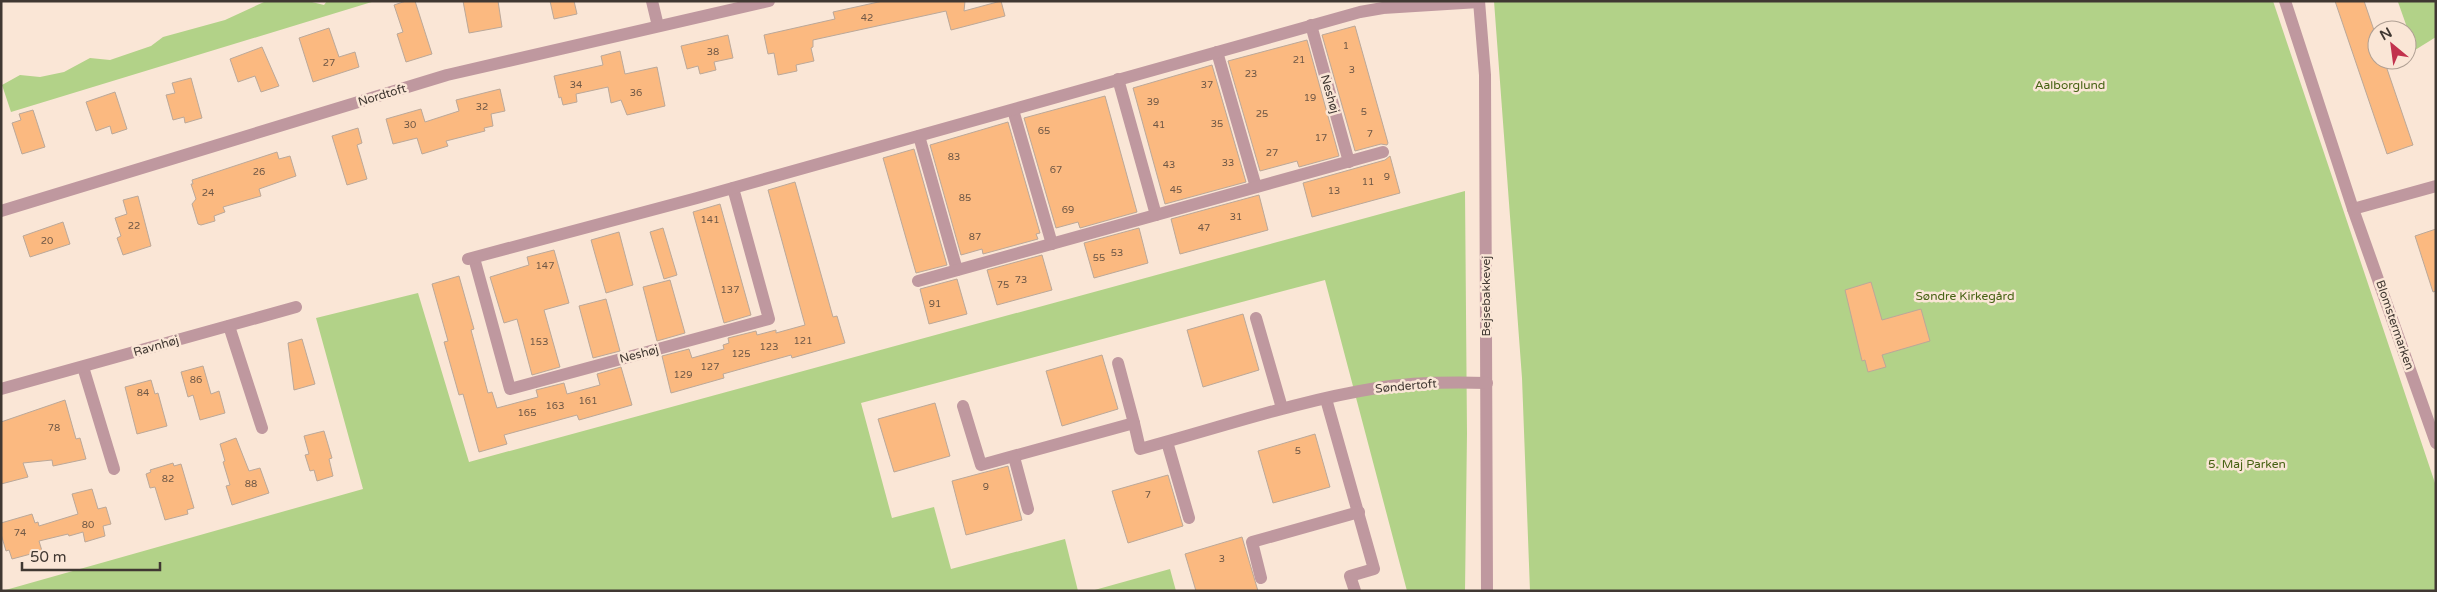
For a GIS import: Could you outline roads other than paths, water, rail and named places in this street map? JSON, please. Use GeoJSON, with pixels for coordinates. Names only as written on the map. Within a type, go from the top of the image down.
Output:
{"type":"FeatureCollection","features":[{"type":"Feature","properties":{"kind":"street"},"geometry":{"type":"LineString","coordinates":[[652,1],[658,26]]}},
{"type":"Feature","properties":{"kind":"street","name":"Nordtoft"},"geometry":{"type":"LineString","coordinates":[[1,211],[447,75],[769,1]]}},
{"type":"Feature","properties":{"kind":"street","name":"Blomstermarken"},"geometry":{"type":"LineString","coordinates":[[2286,1],[2354,208],[2436,442]]}},
{"type":"Feature","properties":{"kind":"street","name":"Neshøj"},"geometry":{"type":"LineString","coordinates":[[733,188],[769,319],[510,389],[471,258],[733,188],[1311,25],[1383,8],[1479,2]]}},
{"type":"Feature","properties":{"kind":"street","name":"Bejsebakkevej"},"geometry":{"type":"LineString","coordinates":[[1479,2],[1484,75],[1487,383],[1486,591]]}},
{"type":"Feature","properties":{"kind":"street","name":"Neshøj"},"geometry":{"type":"LineString","coordinates":[[1311,25],[1349,162]]}},
{"type":"Feature","properties":{"kind":"street"},"geometry":{"type":"LineString","coordinates":[[1217,52],[1256,187]]}},
{"type":"Feature","properties":{"kind":"street"},"geometry":{"type":"LineString","coordinates":[[1118,80],[1156,215]]}},
{"type":"Feature","properties":{"kind":"street"},"geometry":{"type":"LineString","coordinates":[[1013,110],[1052,244]]}},
{"type":"Feature","properties":{"kind":"street"},"geometry":{"type":"LineString","coordinates":[[919,136],[958,270]]}},
{"type":"Feature","properties":{"kind":"street"},"geometry":{"type":"LineString","coordinates":[[918,281],[1383,152]]}},
{"type":"Feature","properties":{"kind":"street"},"geometry":{"type":"LineString","coordinates":[[2354,208],[2436,186]]}},
{"type":"Feature","properties":{"kind":"street","name":"Ravnhøj"},"geometry":{"type":"LineString","coordinates":[[1,389],[296,307]]}},
{"type":"Feature","properties":{"kind":"street"},"geometry":{"type":"LineString","coordinates":[[1256,318],[1282,408]]}},
{"type":"Feature","properties":{"kind":"street"},"geometry":{"type":"LineString","coordinates":[[229,326],[262,428]]}},
{"type":"Feature","properties":{"kind":"street","name":"Søndertoft"},"geometry":{"type":"LineString","coordinates":[[1118,363],[1140,449],[1282,408],[1376,388],[1413,384],[1487,383]]}},
{"type":"Feature","properties":{"kind":"street"},"geometry":{"type":"LineString","coordinates":[[83,366],[114,469]]}},
{"type":"Feature","properties":{"kind":"street"},"geometry":{"type":"LineString","coordinates":[[1326,399],[1374,569],[1350,576],[1355,591]]}},
{"type":"Feature","properties":{"kind":"street"},"geometry":{"type":"LineString","coordinates":[[963,406],[981,465],[1134,423]]}},
{"type":"Feature","properties":{"kind":"street"},"geometry":{"type":"LineString","coordinates":[[1167,442],[1189,518]]}},
{"type":"Feature","properties":{"kind":"street"},"geometry":{"type":"LineString","coordinates":[[1014,457],[1028,509]]}},
{"type":"Feature","properties":{"kind":"street"},"geometry":{"type":"LineString","coordinates":[[1261,578],[1252,542],[1358,512]]}},
{"type":"Feature","properties":{"kind":"park label","name":"Aalborglund"},"geometry":{"type":"Point","coordinates":[2070,85]}},
{"type":"Feature","properties":{"kind":"park label","name":"Søndre Kirkegård"},"geometry":{"type":"Point","coordinates":[1965,296]}},
{"type":"Feature","properties":{"kind":"park label","name":"5. Maj Parken"},"geometry":{"type":"Point","coordinates":[2247,464]}}]}
